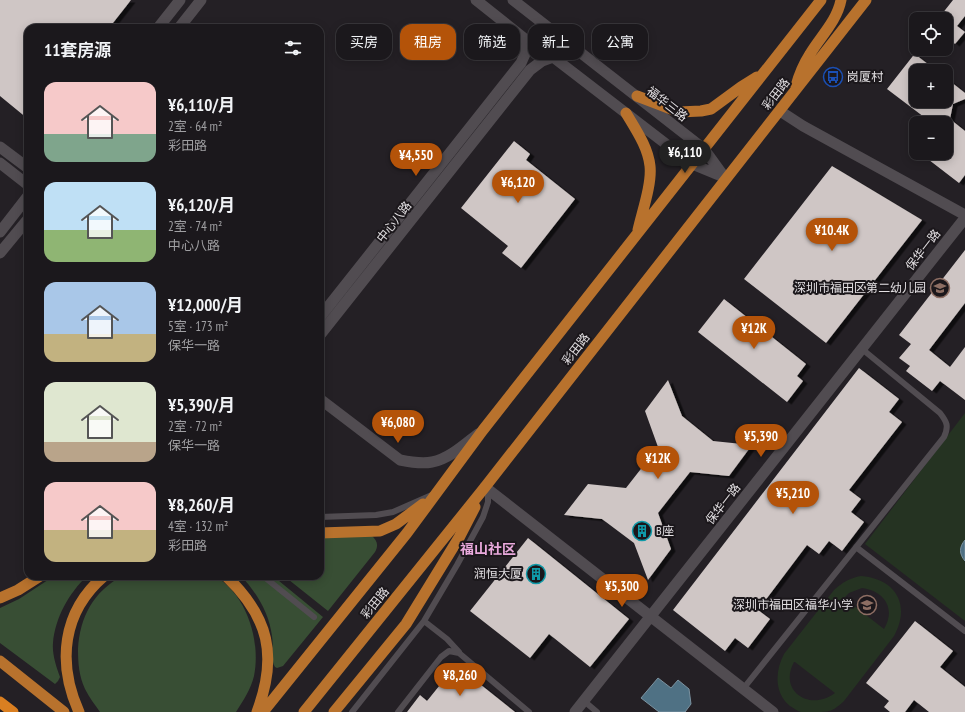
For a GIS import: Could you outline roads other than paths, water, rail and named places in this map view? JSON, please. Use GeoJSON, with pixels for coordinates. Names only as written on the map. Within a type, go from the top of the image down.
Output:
{"type":"FeatureCollection","features":[{"type":"Feature","properties":{"kind":"highway"},"geometry":{"type":"LineString","coordinates":[[0,702],[13,712]]}},
{"type":"Feature","properties":{"kind":"main road","name":"彩田路"},"geometry":{"type":"LineString","coordinates":[[263,712],[407,533],[483,430],[763,74],[815,5],[821,0]]}},
{"type":"Feature","properties":{"kind":"main road"},"geometry":{"type":"LineString","coordinates":[[793,94],[800,72],[833,20],[840,7],[841,0]]}},
{"type":"Feature","properties":{"kind":"main road","name":"彩田路"},"geometry":{"type":"LineString","coordinates":[[304,712],[485,487],[866,0]]}},
{"type":"Feature","properties":{"kind":"main road"},"geometry":{"type":"LineString","coordinates":[[637,96],[679,112],[701,112],[711,108],[763,74]]}},
{"type":"Feature","properties":{"kind":"main road"},"geometry":{"type":"LineString","coordinates":[[626,113],[641,137],[651,167],[649,184],[638,233]]}},
{"type":"Feature","properties":{"kind":"main road"},"geometry":{"type":"LineString","coordinates":[[334,712],[406,624],[460,536],[485,487]]}},
{"type":"Feature","properties":{"kind":"main road"},"geometry":{"type":"LineString","coordinates":[[324,533],[380,531],[396,524],[436,493]]}},
{"type":"Feature","properties":{"kind":"main road"},"geometry":{"type":"LineString","coordinates":[[0,598],[18,590],[34,580]]}},
{"type":"Feature","properties":{"kind":"main road"},"geometry":{"type":"LineString","coordinates":[[79,712],[69,682],[66,663],[67,641],[71,621],[80,603],[92,586],[99,580]]}},
{"type":"Feature","properties":{"kind":"main road"},"geometry":{"type":"LineString","coordinates":[[230,580],[241,590],[256,611],[265,632],[268,652],[267,672],[264,692],[257,712]]}},
{"type":"Feature","properties":{"kind":"main road"},"geometry":{"type":"LineString","coordinates":[[0,661],[64,712]]}},
{"type":"Feature","properties":{"kind":"street"},"geometry":{"type":"LineString","coordinates":[[161,24],[180,0]]}},
{"type":"Feature","properties":{"kind":"street"},"geometry":{"type":"LineString","coordinates":[[182,24],[201,0]]}},
{"type":"Feature","properties":{"kind":"street"},"geometry":{"type":"LineString","coordinates":[[476,0],[528,41]]}},
{"type":"Feature","properties":{"kind":"street","name":"福华三路"},"geometry":{"type":"LineString","coordinates":[[513,0],[704,149],[726,178]]}},
{"type":"Feature","properties":{"kind":"street","name":"中心八路"},"geometry":{"type":"LineString","coordinates":[[324,312],[521,62],[525,54],[525,39]]}},
{"type":"Feature","properties":{"kind":"street","name":"中心八路"},"geometry":{"type":"LineString","coordinates":[[324,331],[530,70],[545,60]]}},
{"type":"Feature","properties":{"kind":"street"},"geometry":{"type":"LineString","coordinates":[[557,60],[692,164],[726,178]]}},
{"type":"Feature","properties":{"kind":"street"},"geometry":{"type":"LineString","coordinates":[[780,111],[803,126],[965,215]]}},
{"type":"Feature","properties":{"kind":"street"},"geometry":{"type":"LineString","coordinates":[[0,147],[24,165]]}},
{"type":"Feature","properties":{"kind":"street"},"geometry":{"type":"LineString","coordinates":[[0,163],[24,182]]}},
{"type":"Feature","properties":{"kind":"street"},"geometry":{"type":"LineString","coordinates":[[0,232],[24,201]]}},
{"type":"Feature","properties":{"kind":"street","name":"保华一路"},"geometry":{"type":"LineString","coordinates":[[575,712],[965,218]]}},
{"type":"Feature","properties":{"kind":"street"},"geometry":{"type":"LineString","coordinates":[[0,253],[24,224]]}},
{"type":"Feature","properties":{"kind":"street"},"geometry":{"type":"LineString","coordinates":[[324,402],[400,460],[432,462],[460,448],[483,430]]}},
{"type":"Feature","properties":{"kind":"street"},"geometry":{"type":"LineString","coordinates":[[485,487],[773,712]]}},
{"type":"Feature","properties":{"kind":"lane"},"geometry":{"type":"LineString","coordinates":[[743,689],[944,437],[947,430],[946,421],[940,413],[862,349]]}},
{"type":"Feature","properties":{"kind":"lane"},"geometry":{"type":"LineString","coordinates":[[352,712],[424,621],[483,517],[486,509],[488,494],[485,487]]}},
{"type":"Feature","properties":{"kind":"lane"},"geometry":{"type":"LineString","coordinates":[[324,517],[376,515],[393,512],[436,493]]}},
{"type":"Feature","properties":{"kind":"lane"},"geometry":{"type":"LineString","coordinates":[[856,547],[965,631]]}},
{"type":"Feature","properties":{"kind":"lane"},"geometry":{"type":"LineString","coordinates":[[268,580],[314,617]]}},
{"type":"Feature","properties":{"kind":"lane"},"geometry":{"type":"LineString","coordinates":[[424,621],[447,639],[459,652],[529,712]]}},
{"type":"Feature","properties":{"kind":"lane"},"geometry":{"type":"LineString","coordinates":[[398,712],[444,654],[448,648],[447,639]]}},
{"type":"Feature","properties":{"kind":"lane"},"geometry":{"type":"LineString","coordinates":[[444,654],[449,651],[459,652]]}},
{"type":"Feature","properties":{"kind":"lane"},"geometry":{"type":"LineString","coordinates":[[378,667],[384,672]]}},
{"type":"Feature","properties":{"kind":"lane"},"geometry":{"type":"LineString","coordinates":[[584,701],[597,712]]}},
{"type":"Feature","properties":{"kind":"water"},"geometry":{"type":"Polygon","coordinates":[[[965,540],[965,561],[960,550],[965,540]]]}},
{"type":"Feature","properties":{"kind":"water"},"geometry":{"type":"Polygon","coordinates":[[[658,678],[671,688],[678,680],[689,689],[691,704],[685,712],[659,712],[641,698],[658,678]]]}},
{"type":"Feature","properties":{"kind":"place","name":"岗厦村"},"geometry":{"type":"Point","coordinates":[833,77]}},
{"type":"Feature","properties":{"kind":"place","name":"深圳市福田区第二幼儿园"},"geometry":{"type":"Point","coordinates":[940,288]}},
{"type":"Feature","properties":{"kind":"place","name":"B座"},"geometry":{"type":"Point","coordinates":[642,531]}},
{"type":"Feature","properties":{"kind":"place","name":"润恒大厦"},"geometry":{"type":"Point","coordinates":[536,574]}},
{"type":"Feature","properties":{"kind":"place","name":"深圳市福田区福华小学"},"geometry":{"type":"Point","coordinates":[867,605]}},
{"type":"Feature","properties":{"kind":"district","name":"福山社区"},"geometry":{"type":"Point","coordinates":[488,549]}}]}
